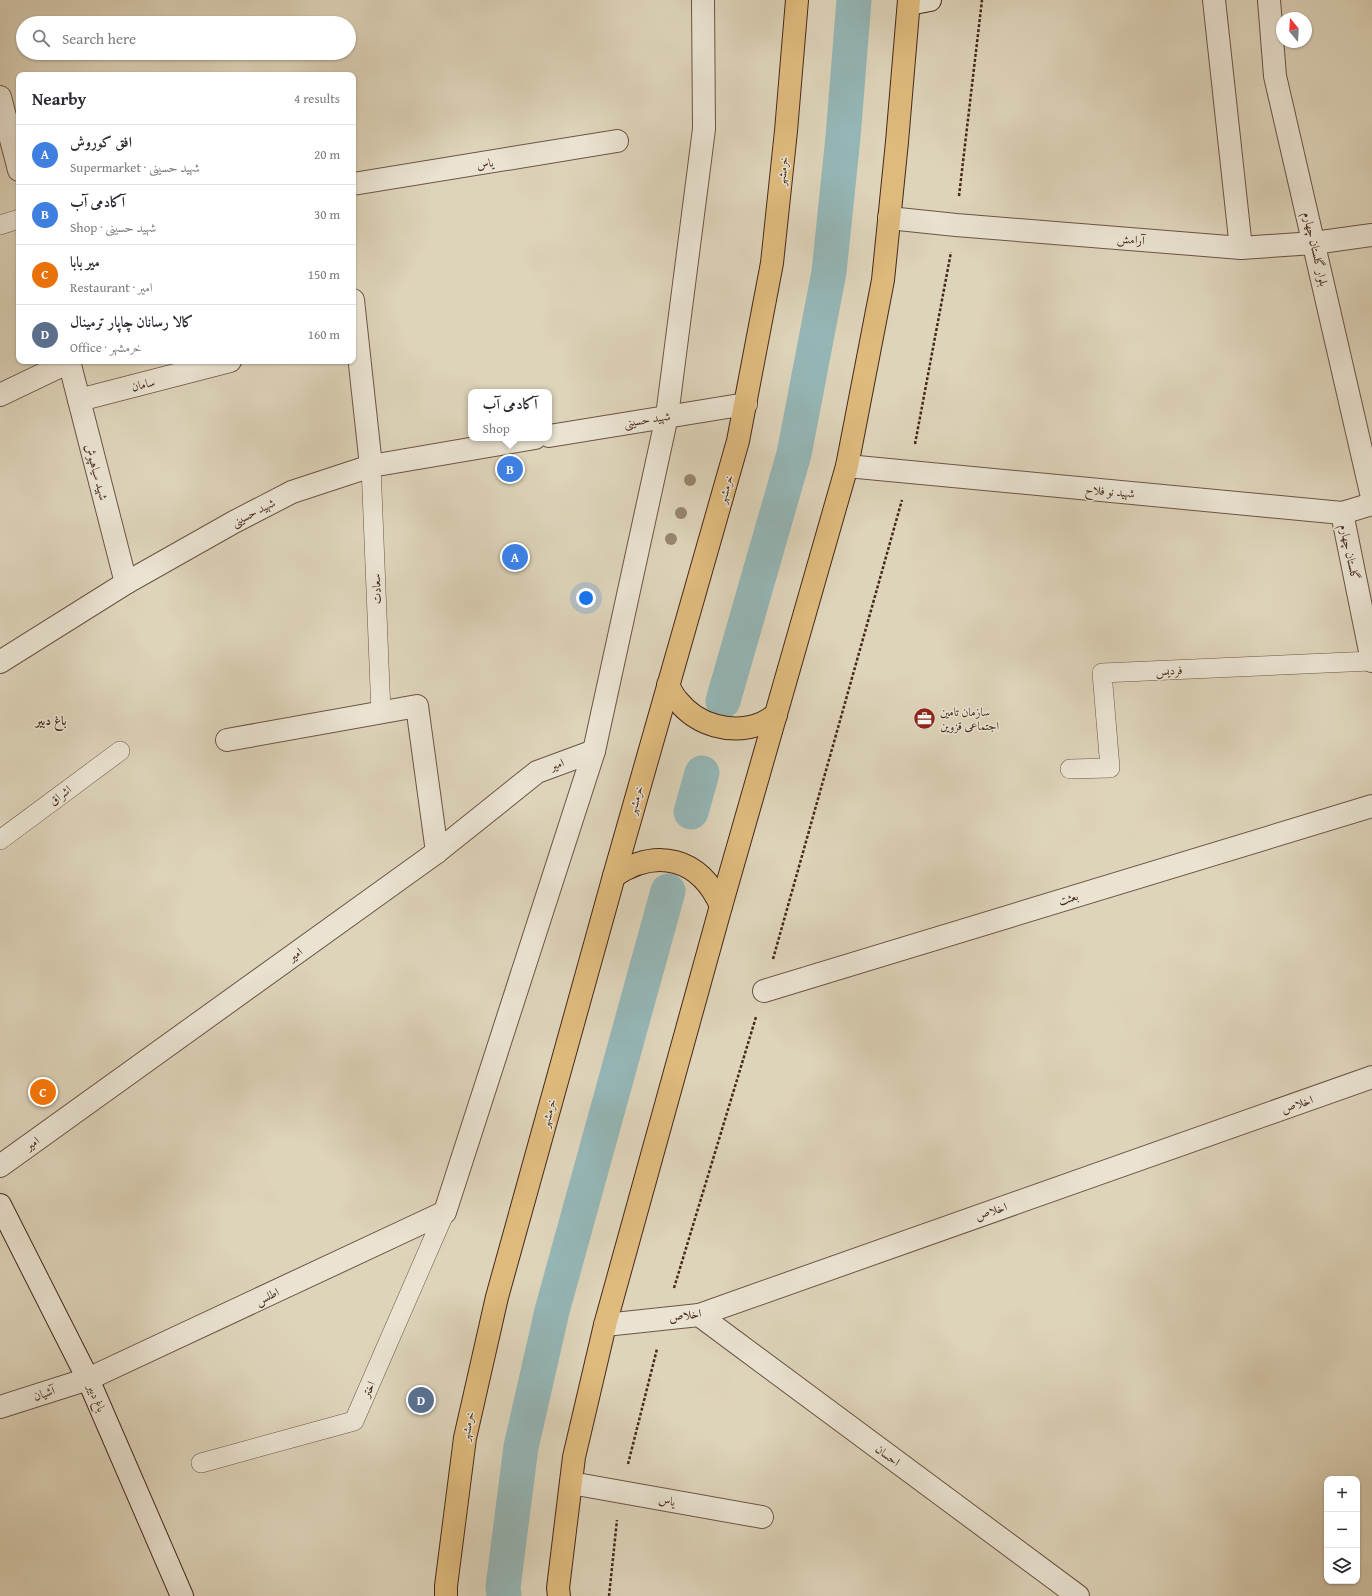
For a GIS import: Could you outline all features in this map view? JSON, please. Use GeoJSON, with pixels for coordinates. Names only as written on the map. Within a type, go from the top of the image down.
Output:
{"type":"FeatureCollection","features":[{"type":"Feature","properties":{"kind":"main road","name":"خرمشهر"},"geometry":{"type":"LineString","coordinates":[[446,1596],[464,1438],[497,1297],[614,876],[738,441],[772,263],[786,132],[797,0]]}},
{"type":"Feature","properties":{"kind":"main road"},"geometry":{"type":"LineString","coordinates":[[559,1596],[558,1588],[574,1457],[605,1325],[721,906],[847,466],[883,280],[897,142],[916,1]]}},
{"type":"Feature","properties":{"kind":"main road"},"geometry":{"type":"LineString","coordinates":[[668,685],[678,701],[690,714],[706,723],[724,728],[742,728],[760,724],[776,715]]}},
{"type":"Feature","properties":{"kind":"main road"},"geometry":{"type":"LineString","coordinates":[[614,876],[627,867],[643,861],[659,860],[675,862],[690,868],[704,878],[714,891],[721,906]]}},
{"type":"Feature","properties":{"kind":"street"},"geometry":{"type":"LineString","coordinates":[[445,1212],[594,751],[666,416],[704,129],[703,0]]}},
{"type":"Feature","properties":{"kind":"street"},"geometry":{"type":"LineString","coordinates":[[1214,0],[1241,248]]}},
{"type":"Feature","properties":{"kind":"street","name":"بلوار گلستان چهارم"},"geometry":{"type":"LineString","coordinates":[[1269,0],[1275,76],[1372,497]]}},
{"type":"Feature","properties":{"kind":"street"},"geometry":{"type":"LineString","coordinates":[[0,97],[15,135]]}},
{"type":"Feature","properties":{"kind":"street","name":"یاس"},"geometry":{"type":"LineString","coordinates":[[356,184],[617,141]]}},
{"type":"Feature","properties":{"kind":"street","name":"آرامش"},"geometry":{"type":"LineString","coordinates":[[889,218],[956,225],[1241,248],[1314,243],[1372,235]]}},
{"type":"Feature","properties":{"kind":"street"},"geometry":{"type":"LineString","coordinates":[[356,338],[371,466]]}},
{"type":"Feature","properties":{"kind":"street"},"geometry":{"type":"LineString","coordinates":[[0,395],[65,364]]}},
{"type":"Feature","properties":{"kind":"street","name":"شهید سیاهپوش"},"geometry":{"type":"LineString","coordinates":[[70,364],[126,583]]}},
{"type":"Feature","properties":{"kind":"street","name":"سامان"},"geometry":{"type":"LineString","coordinates":[[79,400],[218,364]]}},
{"type":"Feature","properties":{"kind":"street","name":"شهید حسینی"},"geometry":{"type":"LineString","coordinates":[[552,435],[746,404]]}},
{"type":"Feature","properties":{"kind":"street","name":"شهید حسینی"},"geometry":{"type":"LineString","coordinates":[[0,662],[126,583],[234,522],[292,492],[371,466],[517,441]]}},
{"type":"Feature","properties":{"kind":"street","name":"شهید نو فلاح"},"geometry":{"type":"LineString","coordinates":[[847,466],[1342,513],[1372,504]]}},
{"type":"Feature","properties":{"kind":"street","name":"گلستان چهارم"},"geometry":{"type":"LineString","coordinates":[[1342,513],[1372,661]]}},
{"type":"Feature","properties":{"kind":"street"},"geometry":{"type":"LineString","coordinates":[[227,740],[417,706],[437,852]]}},
{"type":"Feature","properties":{"kind":"street","name":"امیر"},"geometry":{"type":"LineString","coordinates":[[0,1166],[437,852],[537,772],[594,751]]}},
{"type":"Feature","properties":{"kind":"street","name":"بعثت"},"geometry":{"type":"LineString","coordinates":[[764,991],[1372,806]]}},
{"type":"Feature","properties":{"kind":"street","name":"اخلاص"},"geometry":{"type":"LineString","coordinates":[[605,1325],[699,1315],[1372,1077]]}},
{"type":"Feature","properties":{"kind":"street","name":"باغ دبیر"},"geometry":{"type":"LineString","coordinates":[[0,1205],[88,1379],[182,1596]]}},
{"type":"Feature","properties":{"kind":"street","name":"اطلس"},"geometry":{"type":"LineString","coordinates":[[88,1379],[445,1212]]}},
{"type":"Feature","properties":{"kind":"street","name":"احسان"},"geometry":{"type":"LineString","coordinates":[[699,1315],[1078,1596]]}},
{"type":"Feature","properties":{"kind":"street","name":"آشیان"},"geometry":{"type":"LineString","coordinates":[[0,1407],[88,1379]]}},
{"type":"Feature","properties":{"kind":"street","name":"یاس"},"geometry":{"type":"LineString","coordinates":[[571,1483],[762,1517]]}},
{"type":"Feature","properties":{"kind":"lane"},"geometry":{"type":"LineString","coordinates":[[0,225],[16,220]]}},
{"type":"Feature","properties":{"kind":"lane","name":"سعادت"},"geometry":{"type":"LineString","coordinates":[[371,466],[381,713]]}},
{"type":"Feature","properties":{"kind":"lane","name":"فردیس"},"geometry":{"type":"LineString","coordinates":[[1070,769],[1110,768],[1102,673],[1372,661]]}},
{"type":"Feature","properties":{"kind":"lane","name":"اشراق"},"geometry":{"type":"LineString","coordinates":[[0,840],[120,751]]}},
{"type":"Feature","properties":{"kind":"lane","name":"اختر"},"geometry":{"type":"LineString","coordinates":[[201,1463],[354,1421],[445,1212]]}},
{"type":"Feature","properties":{"kind":"path"},"geometry":{"type":"LineString","coordinates":[[609,1596],[620,1492],[664,1318],[764,991],[910,472],[956,225],[982,0]]}},
{"type":"Feature","properties":{"kind":"waterway"},"geometry":{"type":"LineString","coordinates":[[723,701],[794,454],[829,272],[843,137],[854,0]]}},
{"type":"Feature","properties":{"kind":"waterway"},"geometry":{"type":"LineString","coordinates":[[691,812],[702,773]]}},
{"type":"Feature","properties":{"kind":"waterway"},"geometry":{"type":"LineString","coordinates":[[504,1596],[503,1587],[521,1447],[552,1311],[668,891]]}},
{"type":"Feature","properties":{"kind":"place","name":"آکادمی آب"},"geometry":{"type":"Point","coordinates":[510,469]}},
{"type":"Feature","properties":{"kind":"place","name":"افق کوروش"},"geometry":{"type":"Point","coordinates":[515,557]}},
{"type":"Feature","properties":{"kind":"place","name":"سازمان تامین اجتماعی قزوین"},"geometry":{"type":"Point","coordinates":[925,718]}},
{"type":"Feature","properties":{"kind":"place","name":"میر بابا"},"geometry":{"type":"Point","coordinates":[43,1092]}},
{"type":"Feature","properties":{"kind":"place","name":"کالا رسانان چاپار ترمینال"},"geometry":{"type":"Point","coordinates":[421,1400]}},
{"type":"Feature","properties":{"kind":"district","name":"باغ دبیر"},"geometry":{"type":"Point","coordinates":[51,720]}}]}
